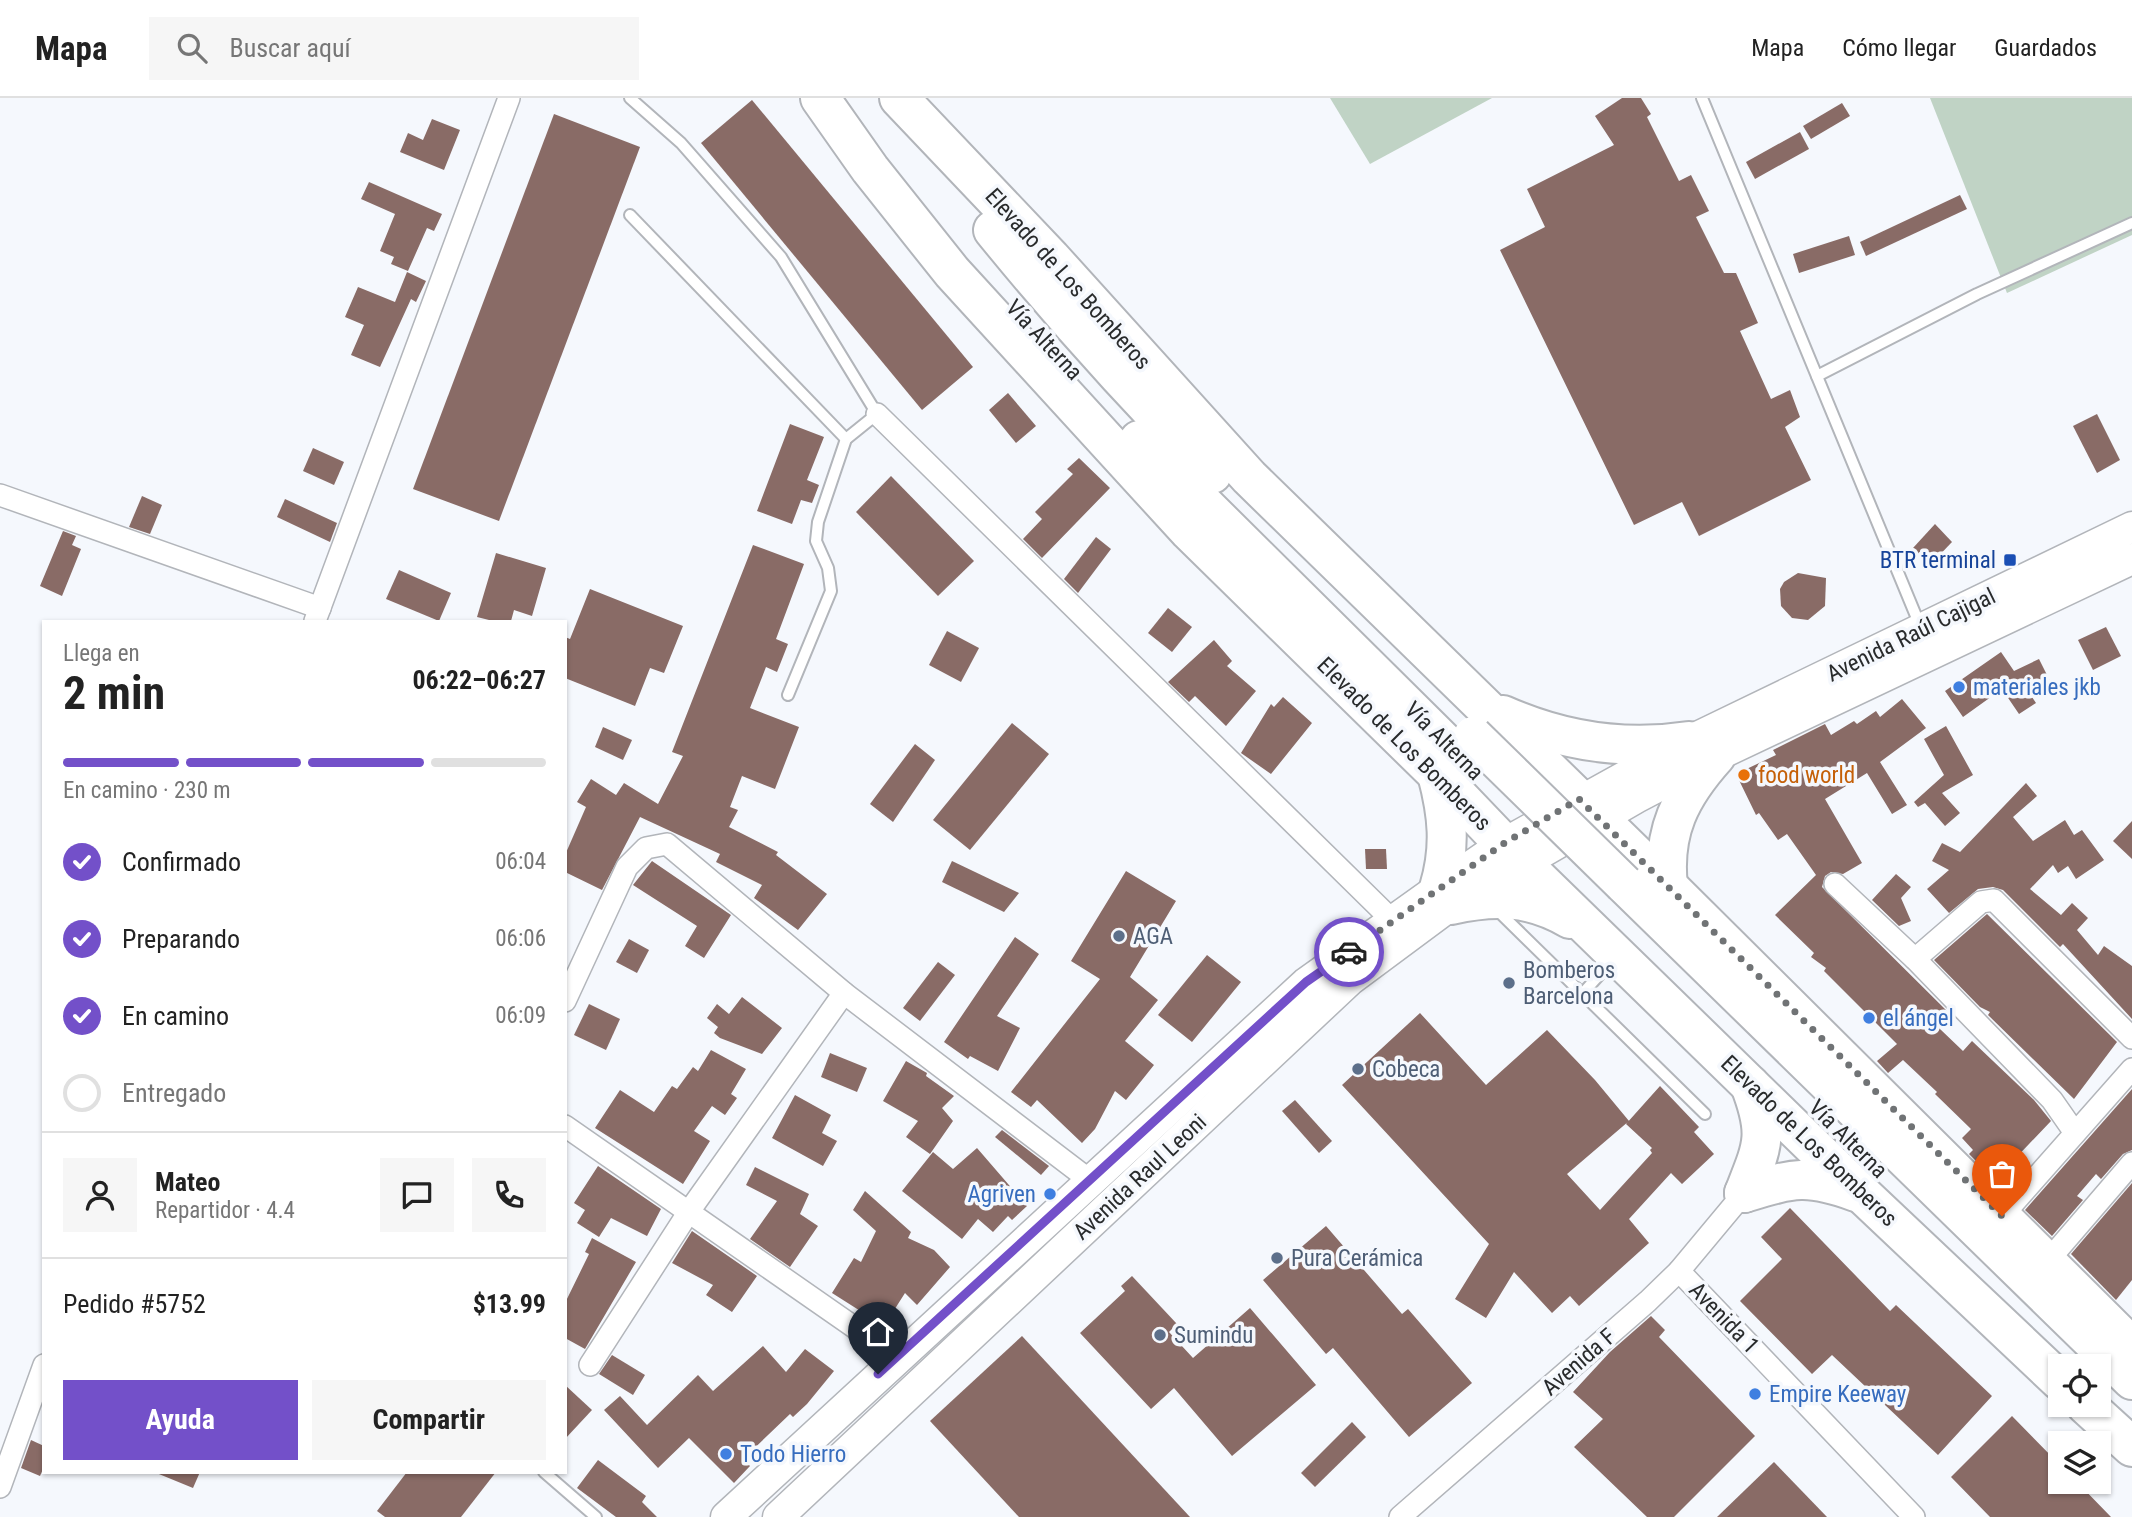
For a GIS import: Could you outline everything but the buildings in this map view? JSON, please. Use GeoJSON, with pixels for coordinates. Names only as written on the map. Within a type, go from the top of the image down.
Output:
{"type":"FeatureCollection","features":[{"type":"Feature","properties":{"kind":"highway","name":"Vía Alterna"},"geometry":{"type":"LineString","coordinates":[[822,98],[1072,370],[1461,742]]}},
{"type":"Feature","properties":{"kind":"highway","name":"Elevado de Los Bomberos"},"geometry":{"type":"LineString","coordinates":[[888,98],[1051,301],[1137,398],[1461,742],[1614,891]]}},
{"type":"Feature","properties":{"kind":"highway","name":"Elevado de Los Bomberos"},"geometry":{"type":"LineString","coordinates":[[899,98],[1051,258],[1249,477],[1461,742],[1513,854],[1862,1194],[2048,1370]]}},
{"type":"Feature","properties":{"kind":"highway"},"geometry":{"type":"LineString","coordinates":[[1614,950],[1550,908],[1518,898],[1458,897],[1448,848],[1448,827],[1461,742],[1522,724],[1581,741],[1702,749],[1695,779],[1673,818],[1667,841],[1668,886]]}},
{"type":"Feature","properties":{"kind":"highway","name":"Elevado de Los Bomberos"},"geometry":{"type":"LineString","coordinates":[[1461,742],[1590,809],[2132,1347]]}},
{"type":"Feature","properties":{"kind":"highway","name":"Vía Alterna"},"geometry":{"type":"LineString","coordinates":[[1614,891],[2069,1354]]}},
{"type":"Feature","properties":{"kind":"highway","name":"Vía Alterna"},"geometry":{"type":"LineString","coordinates":[[1614,891],[2132,1380]]}},
{"type":"Feature","properties":{"kind":"highway"},"geometry":{"type":"LineString","coordinates":[[1744,1193],[1760,1154],[1763,1120],[1750,1085]]}},
{"type":"Feature","properties":{"kind":"highway"},"geometry":{"type":"LineString","coordinates":[[1744,1193],[1793,1179],[1822,1180],[1862,1194]]}},
{"type":"Feature","properties":{"kind":"highway"},"geometry":{"type":"LineString","coordinates":[[2111,1394],[2132,1414]]}},
{"type":"Feature","properties":{"kind":"highway"},"geometry":{"type":"LineString","coordinates":[[2098,1417],[2132,1447]]}},
{"type":"Feature","properties":{"kind":"main road","name":"Avenida Raúl Cajigal"},"geometry":{"type":"LineString","coordinates":[[1590,809],[1702,749],[1925,642],[2132,527]]}},
{"type":"Feature","properties":{"kind":"main road"},"geometry":{"type":"LineString","coordinates":[[1925,642],[2132,559]]}},
{"type":"Feature","properties":{"kind":"main road","name":"Avenida Raul Leoni"},"geometry":{"type":"LineString","coordinates":[[778,1517],[1350,980],[1513,854],[1590,809]]}},
{"type":"Feature","properties":{"kind":"main road","name":"Avenida Raul Leoni"},"geometry":{"type":"LineString","coordinates":[[726,1517],[1306,982],[1393,921],[1458,897]]}},
{"type":"Feature","properties":{"kind":"street"},"geometry":{"type":"LineString","coordinates":[[0,495],[317,615],[509,98]]}},
{"type":"Feature","properties":{"kind":"street"},"geometry":{"type":"LineString","coordinates":[[877,414],[1393,921]]}},
{"type":"Feature","properties":{"kind":"street"},"geometry":{"type":"LineString","coordinates":[[567,997],[626,867],[646,848],[667,844],[844,993],[1092,1182]]}},
{"type":"Feature","properties":{"kind":"street"},"geometry":{"type":"LineString","coordinates":[[1835,884],[1915,959],[2052,1100],[2075,1133]]}},
{"type":"Feature","properties":{"kind":"street"},"geometry":{"type":"LineString","coordinates":[[1915,959],[1981,902],[1994,900],[2132,1038]]}},
{"type":"Feature","properties":{"kind":"street"},"geometry":{"type":"LineString","coordinates":[[590,1365],[690,1210],[844,993]]}},
{"type":"Feature","properties":{"kind":"street"},"geometry":{"type":"LineString","coordinates":[[2002,1216],[2132,1069]]}},
{"type":"Feature","properties":{"kind":"street"},"geometry":{"type":"LineString","coordinates":[[567,1127],[690,1210],[897,1357]]}},
{"type":"Feature","properties":{"kind":"street"},"geometry":{"type":"LineString","coordinates":[[2047,1262],[2132,1163]]}},
{"type":"Feature","properties":{"kind":"street","name":"Avenida F"},"geometry":{"type":"LineString","coordinates":[[1400,1517],[1648,1301],[1679,1271],[1744,1193]]}},
{"type":"Feature","properties":{"kind":"street","name":"Avenida 1"},"geometry":{"type":"LineString","coordinates":[[1679,1271],[1914,1517]]}},
{"type":"Feature","properties":{"kind":"street"},"geometry":{"type":"LineString","coordinates":[[0,1488],[42,1371]]}},
{"type":"Feature","properties":{"kind":"lane"},"geometry":{"type":"LineString","coordinates":[[630,98],[681,143],[781,257],[877,414],[846,439],[817,522],[816,541],[828,568],[831,591],[788,695]]}},
{"type":"Feature","properties":{"kind":"lane"},"geometry":{"type":"LineString","coordinates":[[1702,98],[1925,642]]}},
{"type":"Feature","properties":{"kind":"lane"},"geometry":{"type":"LineString","coordinates":[[630,215],[846,439]]}},
{"type":"Feature","properties":{"kind":"lane"},"geometry":{"type":"LineString","coordinates":[[1817,376],[1977,294],[2132,223]]}},
{"type":"Feature","properties":{"kind":"lane"},"geometry":{"type":"LineString","coordinates":[[1458,897],[1582,994],[1705,1114]]}},
{"type":"Feature","properties":{"kind":"lane"},"geometry":{"type":"LineString","coordinates":[[1582,994],[1614,950]]}},
{"type":"Feature","properties":{"kind":"lane"},"geometry":{"type":"LineString","coordinates":[[546,1474],[596,1517]]}},
{"type":"Feature","properties":{"kind":"green space"},"geometry":{"type":"Polygon","coordinates":[[[1330,98],[1492,98],[1370,164],[1330,98]]]}},
{"type":"Feature","properties":{"kind":"green space"},"geometry":{"type":"Polygon","coordinates":[[[1930,98],[2132,98],[2132,235],[2007,293],[1930,98]]]}},
{"type":"Feature","properties":{"kind":"way so far"},"geometry":{"type":"LineString","coordinates":[[1349,952],[1503,844],[1579,799],[2002,1216]]}},
{"type":"Feature","properties":{"kind":"place","name":"BTR terminal"},"geometry":{"type":"Point","coordinates":[2010,560]}},
{"type":"Feature","properties":{"kind":"place","name":"materiales jkb"},"geometry":{"type":"Point","coordinates":[1959,687]}},
{"type":"Feature","properties":{"kind":"place","name":"food world"},"geometry":{"type":"Point","coordinates":[1744,775]}},
{"type":"Feature","properties":{"kind":"place","name":"AGA"},"geometry":{"type":"Point","coordinates":[1119,936]}},
{"type":"Feature","properties":{"kind":"place","name":"Bomberos Barcelona"},"geometry":{"type":"Point","coordinates":[1509,983]}},
{"type":"Feature","properties":{"kind":"place","name":"el ángel"},"geometry":{"type":"Point","coordinates":[1869,1018]}},
{"type":"Feature","properties":{"kind":"place","name":"Cobeca"},"geometry":{"type":"Point","coordinates":[1358,1069]}},
{"type":"Feature","properties":{"kind":"place","name":"Agriven"},"geometry":{"type":"Point","coordinates":[1050,1194]}},
{"type":"Feature","properties":{"kind":"place","name":"Pura Cerámica"},"geometry":{"type":"Point","coordinates":[1277,1258]}},
{"type":"Feature","properties":{"kind":"place","name":"Sumindu"},"geometry":{"type":"Point","coordinates":[1160,1335]}},
{"type":"Feature","properties":{"kind":"place","name":"Empire Keeway"},"geometry":{"type":"Point","coordinates":[1755,1394]}},
{"type":"Feature","properties":{"kind":"place","name":"Todo Hierro"},"geometry":{"type":"Point","coordinates":[726,1454]}},
{"type":"Feature","properties":{"kind":"route"},"geometry":{"type":"LineString","coordinates":[[878,1374],[1092,1182],[1306,982],[1349,952]]}}]}
